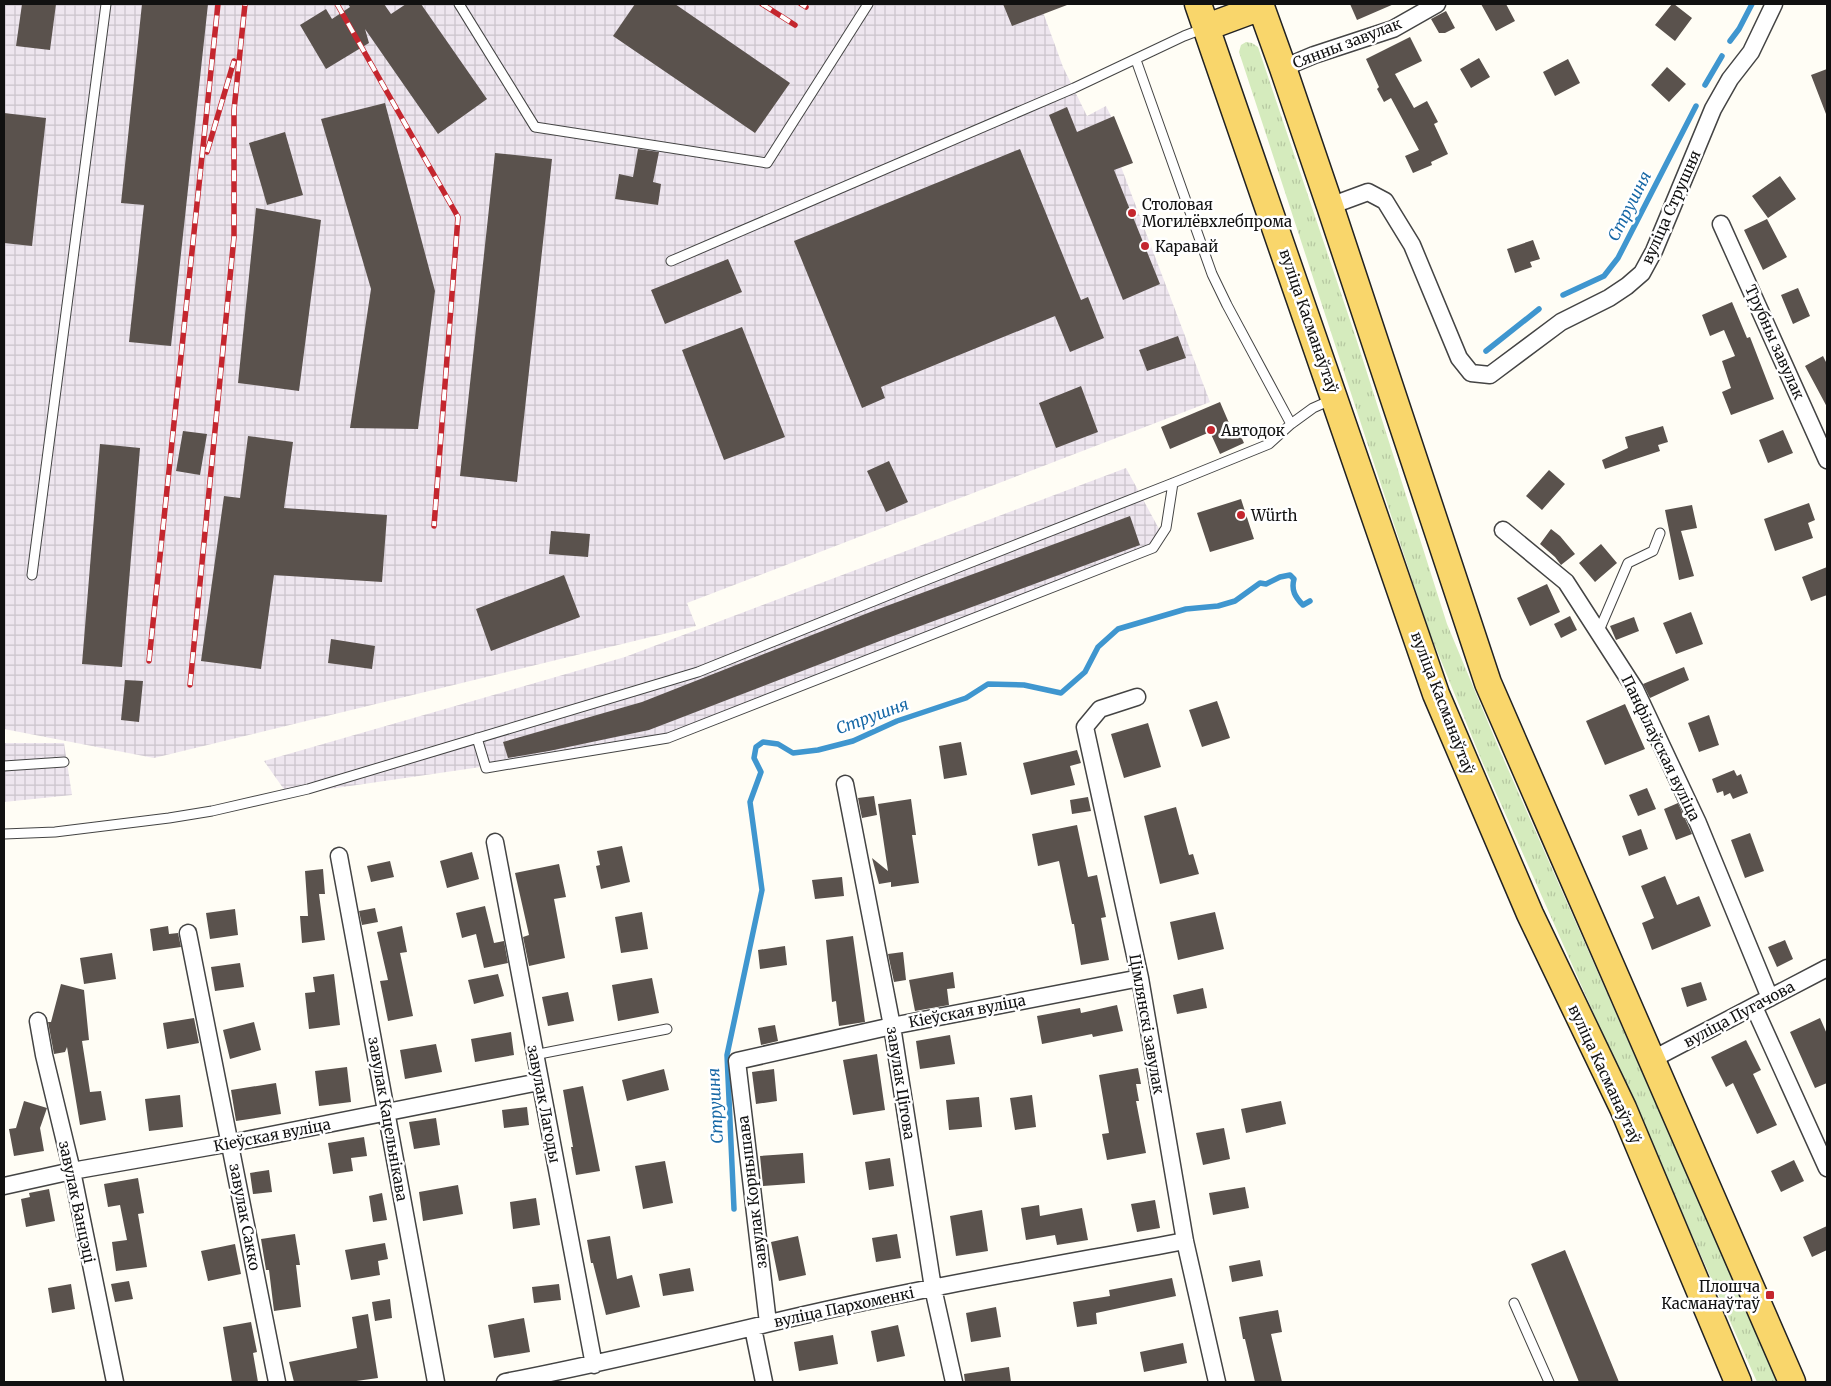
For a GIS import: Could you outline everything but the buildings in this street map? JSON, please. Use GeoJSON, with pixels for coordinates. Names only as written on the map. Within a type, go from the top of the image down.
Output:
{"type":"FeatureCollection","features":[{"type":"Feature","properties":{"kind":"main road"},"geometry":{"type":"LineString","coordinates":[[1202,16],[1260,6],[1330,206],[1488,684],[1792,1382]]}},
{"type":"Feature","properties":{"kind":"main road","name":"вуліца Касманаўтаў"},"geometry":{"type":"LineString","coordinates":[[1202,16],[1436,694],[1530,914],[1623,1108],[1738,1382]]}},
{"type":"Feature","properties":{"kind":"street","name":"Сянны завулак"},"geometry":{"type":"LineString","coordinates":[[1283,68],[1314,55],[1393,29],[1437,4]]}},
{"type":"Feature","properties":{"kind":"street","name":"вуліца Струшня"},"geometry":{"type":"LineString","coordinates":[[1330,206],[1368,192],[1385,201],[1412,245],[1459,358],[1471,373],[1490,376],[1561,322],[1609,298],[1642,273],[1654,251],[1713,109],[1730,80],[1751,52],[1774,4]]}},
{"type":"Feature","properties":{"kind":"street","name":"Трубны завулак"},"geometry":{"type":"LineString","coordinates":[[1721,224],[1827,460]]}},
{"type":"Feature","properties":{"kind":"street","name":"Панфілаўская вуліца"},"geometry":{"type":"LineString","coordinates":[[1502,530],[1566,582],[1634,688],[1698,823],[1770,998]]}},
{"type":"Feature","properties":{"kind":"street","name":"Цімлянскі завулак"},"geometry":{"type":"LineString","coordinates":[[1136,697],[1100,709],[1085,727],[1140,978],[1185,1241],[1217,1382]]}},
{"type":"Feature","properties":{"kind":"street","name":"завулак Цітова"},"geometry":{"type":"LineString","coordinates":[[845,784],[892,1026],[933,1288],[954,1382]]}},
{"type":"Feature","properties":{"kind":"street","name":"завулак Лагоды"},"geometry":{"type":"LineString","coordinates":[[495,842],[594,1364]]}},
{"type":"Feature","properties":{"kind":"street","name":"завулак Кацельнікава"},"geometry":{"type":"LineString","coordinates":[[339,856],[436,1382]]}},
{"type":"Feature","properties":{"kind":"street","name":"завулак Сакко"},"geometry":{"type":"LineString","coordinates":[[188,933],[277,1382]]}},
{"type":"Feature","properties":{"kind":"street","name":"вуліца Пугачова"},"geometry":{"type":"LineString","coordinates":[[1651,1060],[1827,968]]}},
{"type":"Feature","properties":{"kind":"street","name":"Кіеўская вуліца"},"geometry":{"type":"LineString","coordinates":[[737,1061],[892,1026],[1140,978]]}},
{"type":"Feature","properties":{"kind":"street"},"geometry":{"type":"LineString","coordinates":[[1754,1007],[1827,1168]]}},
{"type":"Feature","properties":{"kind":"street","name":"завулак Ванцэці"},"geometry":{"type":"LineString","coordinates":[[38,1021],[44,1055],[72,1171],[115,1382]]}},
{"type":"Feature","properties":{"kind":"street","name":"завулак Корнышава"},"geometry":{"type":"LineString","coordinates":[[737,1061],[761,1326],[764,1382]]}},
{"type":"Feature","properties":{"kind":"street","name":"Кіеўская вуліца"},"geometry":{"type":"LineString","coordinates":[[4,1186],[72,1171],[230,1143],[539,1082]]}},
{"type":"Feature","properties":{"kind":"street","name":"вуліца Пархоменкі"},"geometry":{"type":"LineString","coordinates":[[504,1382],[594,1364],[933,1288],[1185,1241]]}},
{"type":"Feature","properties":{"kind":"lane"},"geometry":{"type":"LineString","coordinates":[[32,575],[106,4]]}},
{"type":"Feature","properties":{"kind":"lane"},"geometry":{"type":"LineString","coordinates":[[458,4],[535,127],[767,163],[868,4]]}},
{"type":"Feature","properties":{"kind":"lane"},"geometry":{"type":"LineString","coordinates":[[671,261],[1136,60],[1184,36],[1202,16]]}},
{"type":"Feature","properties":{"kind":"lane"},"geometry":{"type":"LineString","coordinates":[[1136,60],[1212,274],[1291,424]]}},
{"type":"Feature","properties":{"kind":"lane"},"geometry":{"type":"LineString","coordinates":[[4,834],[55,832],[212,811],[308,789],[698,672],[1270,444],[1291,424],[1313,408],[1335,398]]}},
{"type":"Feature","properties":{"kind":"lane"},"geometry":{"type":"LineString","coordinates":[[477,738],[486,768],[668,738],[1153,548],[1166,528],[1173,484]]}},
{"type":"Feature","properties":{"kind":"lane"},"geometry":{"type":"LineString","coordinates":[[1598,633],[1628,563],[1653,551],[1660,533]]}},
{"type":"Feature","properties":{"kind":"lane"},"geometry":{"type":"LineString","coordinates":[[4,766],[64,762]]}},
{"type":"Feature","properties":{"kind":"lane"},"geometry":{"type":"LineString","coordinates":[[534,1055],[667,1029]]}},
{"type":"Feature","properties":{"kind":"lane"},"geometry":{"type":"LineString","coordinates":[[1514,1303],[1549,1382]]}},
{"type":"Feature","properties":{"kind":"shaded area"},"geometry":{"type":"Polygon","coordinates":[[[4,4],[1040,4],[1063,67],[1087,116],[1106,106],[1132,159],[1120,164],[1210,402],[687,603],[696,626],[154,758],[4,729],[4,4]]]}},
{"type":"Feature","properties":{"kind":"shaded area"},"geometry":{"type":"Polygon","coordinates":[[[1126,468],[1165,540],[653,742],[288,795],[264,761],[625,657],[1126,468]]]}},
{"type":"Feature","properties":{"kind":"shaded area"},"geometry":{"type":"Polygon","coordinates":[[[4,743],[64,743],[72,795],[4,802],[4,743]]]}},
{"type":"Feature","properties":{"kind":"green space"},"geometry":{"type":"Polygon","coordinates":[[[1246,42],[1258,47],[1355,335],[1447,624],[1500,751],[1778,1380],[1757,1382],[1481,759],[1429,631],[1239,52],[1241,45],[1246,42]]]}},
{"type":"Feature","properties":{"kind":"waterway","name":"Струшня"},"geometry":{"type":"LineString","coordinates":[[1730,41],[1739,29],[1752,4]]}},
{"type":"Feature","properties":{"kind":"waterway","name":"Струшня"},"geometry":{"type":"LineString","coordinates":[[1705,85],[1722,56]]}},
{"type":"Feature","properties":{"kind":"waterway","name":"Струшня"},"geometry":{"type":"LineString","coordinates":[[1563,295],[1604,276],[1618,258],[1696,106]]}},
{"type":"Feature","properties":{"kind":"waterway","name":"Струшня"},"geometry":{"type":"LineString","coordinates":[[1486,351],[1539,309]]}},
{"type":"Feature","properties":{"kind":"waterway","name":"Струшня"},"geometry":{"type":"LineString","coordinates":[[734,1209],[727,1055],[762,890],[750,802],[761,772],[754,758],[756,747],[763,742],[778,744],[793,753],[818,750],[853,741],[897,721],[966,698],[988,684],[1024,685],[1061,693],[1085,672],[1098,647],[1118,629],[1186,609],[1218,606],[1235,601],[1260,583],[1266,584],[1280,577],[1290,575],[1294,579],[1293,590],[1298,599],[1303,605],[1310,601]]}},
{"type":"Feature","properties":{"kind":"railway"},"geometry":{"type":"LineString","coordinates":[[149,661],[218,4]]}},
{"type":"Feature","properties":{"kind":"railway"},"geometry":{"type":"LineString","coordinates":[[190,685],[234,237],[234,110],[245,4]]}},
{"type":"Feature","properties":{"kind":"railway"},"geometry":{"type":"LineString","coordinates":[[337,4],[458,217],[434,526]]}},
{"type":"Feature","properties":{"kind":"railway"},"geometry":{"type":"LineString","coordinates":[[762,4],[795,25]]}},
{"type":"Feature","properties":{"kind":"railway"},"geometry":{"type":"LineString","coordinates":[[801,4],[806,7]]}},
{"type":"Feature","properties":{"kind":"railway"},"geometry":{"type":"LineString","coordinates":[[207,152],[234,61]]}},
{"type":"Feature","properties":{"kind":"place","name":"Столовая Могилёвхлебпрома"},"geometry":{"type":"Point","coordinates":[1132,213]}},
{"type":"Feature","properties":{"kind":"place","name":"Каравай"},"geometry":{"type":"Point","coordinates":[1145,246]}},
{"type":"Feature","properties":{"kind":"place","name":"Автодок"},"geometry":{"type":"Point","coordinates":[1211,430]}},
{"type":"Feature","properties":{"kind":"place","name":"Würth"},"geometry":{"type":"Point","coordinates":[1241,515]}},
{"type":"Feature","properties":{"kind":"place","name":"Плошча Касманаўтаў"},"geometry":{"type":"Point","coordinates":[1770,1295]}}]}
